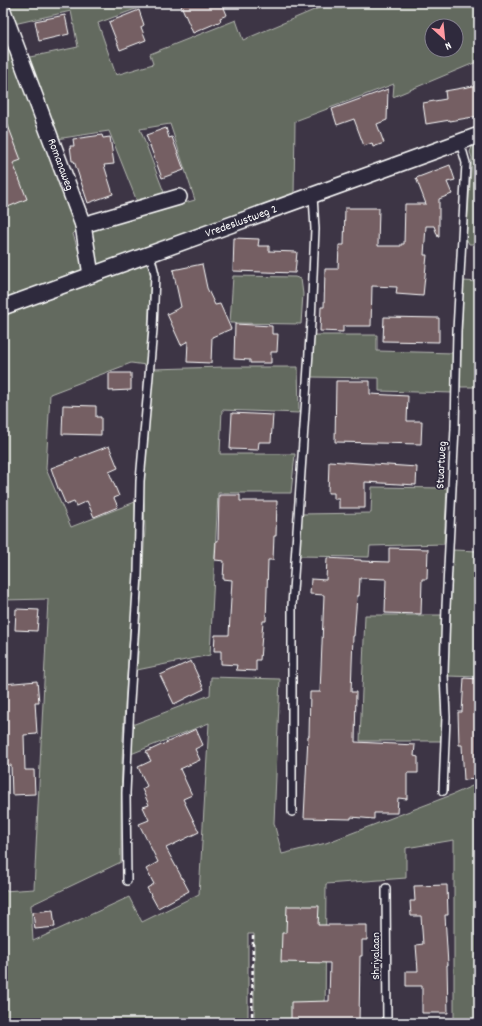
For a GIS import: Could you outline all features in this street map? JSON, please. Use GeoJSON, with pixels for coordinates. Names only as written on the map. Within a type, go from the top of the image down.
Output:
{"type":"FeatureCollection","features":[{"type":"Feature","properties":{"kind":"street","name":"Romanaweg"},"geometry":{"type":"LineString","coordinates":[[3,10],[83,225],[91,275]]}},
{"type":"Feature","properties":{"kind":"street","name":"Vredeslustweg 2"},"geometry":{"type":"LineString","coordinates":[[3,307],[479,135]]}},
{"type":"Feature","properties":{"kind":"street"},"geometry":{"type":"LineString","coordinates":[[83,225],[179,197]]}},
{"type":"Feature","properties":{"kind":"lane","name":"Stuartweg"},"geometry":{"type":"LineString","coordinates":[[443,791],[446,717],[444,674],[446,615],[455,428],[457,331],[466,163],[460,142]]}},
{"type":"Feature","properties":{"kind":"lane"},"geometry":{"type":"LineString","coordinates":[[292,812],[292,606],[312,299],[315,229],[313,196]]}},
{"type":"Feature","properties":{"kind":"lane"},"geometry":{"type":"LineString","coordinates":[[127,881],[127,785],[130,702],[138,574],[140,481],[153,329],[155,274],[150,254]]}},
{"type":"Feature","properties":{"kind":"lane","name":"Shriyalaan"},"geometry":{"type":"LineString","coordinates":[[386,888],[387,1023]]}},
{"type":"Feature","properties":{"kind":"path"},"geometry":{"type":"LineString","coordinates":[[252,1023],[253,936]]}},
{"type":"Feature","properties":{"kind":"shaded area"},"geometry":{"type":"Polygon","coordinates":[[[6,3],[140,3],[141,7],[98,23],[116,75],[153,64],[150,54],[236,20],[243,40],[321,7],[320,3],[479,3],[479,61],[393,97],[394,84],[295,121],[294,196],[93,268],[90,231],[195,200],[170,124],[140,129],[165,195],[138,204],[109,131],[56,139],[25,58],[78,47],[71,11],[14,24],[6,3]]]}},
{"type":"Feature","properties":{"kind":"shaded area"},"geometry":{"type":"Polygon","coordinates":[[[3,19],[82,225],[73,234],[83,265],[81,274],[3,302],[3,19]]]}},
{"type":"Feature","properties":{"kind":"shaded area"},"geometry":{"type":"Polygon","coordinates":[[[479,142],[479,244],[469,244],[466,238],[472,158],[470,152],[472,147],[479,142]]]}},
{"type":"Feature","properties":{"kind":"shaded area"},"geometry":{"type":"Polygon","coordinates":[[[143,263],[149,266],[151,277],[146,365],[131,363],[50,394],[46,469],[71,527],[135,502],[134,578],[123,744],[121,862],[31,905],[33,941],[129,897],[142,922],[199,894],[209,723],[131,754],[132,725],[210,695],[211,677],[280,679],[274,823],[282,854],[326,843],[479,783],[479,1023],[454,1023],[454,840],[406,848],[406,878],[326,884],[325,1023],[254,1023],[254,934],[248,934],[248,1023],[3,1023],[3,891],[34,889],[48,599],[3,600],[3,313],[143,263]]]}},
{"type":"Feature","properties":{"kind":"shaded area"},"geometry":{"type":"Polygon","coordinates":[[[233,276],[295,277],[301,279],[303,294],[301,324],[230,323],[233,276]]]}},
{"type":"Feature","properties":{"kind":"shaded area"},"geometry":{"type":"Polygon","coordinates":[[[463,281],[479,282],[479,387],[460,387],[463,281]]]}},
{"type":"Feature","properties":{"kind":"shaded area"},"geometry":{"type":"Polygon","coordinates":[[[311,335],[377,335],[377,351],[454,353],[453,393],[379,391],[379,378],[310,377],[311,335]]]}},
{"type":"Feature","properties":{"kind":"shaded area"},"geometry":{"type":"Polygon","coordinates":[[[298,367],[299,413],[222,410],[220,454],[295,454],[291,493],[218,493],[210,655],[137,670],[145,529],[143,483],[153,369],[298,367]]]}},
{"type":"Feature","properties":{"kind":"shaded area"},"geometry":{"type":"Polygon","coordinates":[[[372,487],[447,488],[444,544],[370,546],[369,557],[296,556],[299,514],[371,513],[372,487]]]}},
{"type":"Feature","properties":{"kind":"shaded area"},"geometry":{"type":"Polygon","coordinates":[[[452,550],[479,551],[479,677],[448,676],[452,550]]]}},
{"type":"Feature","properties":{"kind":"shaded area"},"geometry":{"type":"Polygon","coordinates":[[[365,615],[443,615],[440,673],[442,713],[441,741],[360,741],[365,615]]]}},
{"type":"Feature","properties":{"kind":"building"},"geometry":{"type":"Polygon","coordinates":[[[180,3],[222,3],[227,15],[220,18],[221,21],[193,33],[180,3]]]}},
{"type":"Feature","properties":{"kind":"building"},"geometry":{"type":"Polygon","coordinates":[[[139,10],[144,25],[141,27],[146,40],[120,50],[109,22],[139,10]]]}},
{"type":"Feature","properties":{"kind":"building"},"geometry":{"type":"Polygon","coordinates":[[[65,15],[69,34],[39,41],[35,21],[65,15]]]}},
{"type":"Feature","properties":{"kind":"building"},"geometry":{"type":"Polygon","coordinates":[[[479,85],[479,116],[426,124],[423,103],[446,99],[445,91],[479,85]]]}},
{"type":"Feature","properties":{"kind":"building"},"geometry":{"type":"Polygon","coordinates":[[[388,89],[387,120],[377,124],[384,143],[373,147],[372,143],[364,146],[354,119],[337,125],[332,109],[388,89]]]}},
{"type":"Feature","properties":{"kind":"building"},"geometry":{"type":"Polygon","coordinates":[[[3,115],[21,160],[13,163],[27,199],[3,209],[3,115]]]}},
{"type":"Feature","properties":{"kind":"building"},"geometry":{"type":"Polygon","coordinates":[[[166,128],[169,138],[172,137],[184,170],[162,178],[146,135],[166,128]]]}},
{"type":"Feature","properties":{"kind":"building"},"geometry":{"type":"Polygon","coordinates":[[[102,135],[103,138],[110,137],[114,164],[104,165],[113,194],[88,203],[74,161],[72,161],[70,146],[74,146],[73,139],[102,135]]]}},
{"type":"Feature","properties":{"kind":"building"},"geometry":{"type":"Polygon","coordinates":[[[450,165],[455,180],[447,182],[452,194],[439,199],[439,237],[434,226],[426,226],[424,255],[427,255],[423,296],[396,294],[397,287],[372,286],[371,326],[343,326],[343,332],[320,331],[321,307],[324,307],[325,269],[338,269],[339,245],[344,245],[345,208],[379,208],[378,246],[401,246],[401,244],[404,244],[405,204],[426,204],[416,178],[450,165]]]}},
{"type":"Feature","properties":{"kind":"building"},"geometry":{"type":"Polygon","coordinates":[[[234,238],[259,239],[258,246],[269,246],[269,251],[297,252],[295,273],[233,271],[234,238]]]}},
{"type":"Feature","properties":{"kind":"building"},"geometry":{"type":"Polygon","coordinates":[[[202,264],[207,288],[215,305],[220,304],[231,329],[212,337],[211,363],[187,362],[188,341],[181,345],[167,314],[181,307],[173,270],[202,264]]]}},
{"type":"Feature","properties":{"kind":"building"},"geometry":{"type":"Polygon","coordinates":[[[384,317],[439,318],[439,342],[383,341],[384,317]]]}},
{"type":"Feature","properties":{"kind":"building"},"geometry":{"type":"Polygon","coordinates":[[[235,324],[272,326],[272,334],[278,334],[277,352],[271,352],[271,363],[250,363],[250,360],[234,359],[235,324]]]}},
{"type":"Feature","properties":{"kind":"building"},"geometry":{"type":"Polygon","coordinates":[[[109,373],[131,373],[131,390],[109,391],[109,373]]]}},
{"type":"Feature","properties":{"kind":"building"},"geometry":{"type":"Polygon","coordinates":[[[336,381],[370,381],[370,394],[408,396],[407,421],[422,421],[421,444],[335,442],[336,381]]]}},
{"type":"Feature","properties":{"kind":"building"},"geometry":{"type":"Polygon","coordinates":[[[63,405],[96,406],[96,417],[101,417],[101,435],[62,434],[63,405]]]}},
{"type":"Feature","properties":{"kind":"building"},"geometry":{"type":"Polygon","coordinates":[[[232,413],[273,415],[271,442],[259,442],[258,450],[230,449],[232,413]]]}},
{"type":"Feature","properties":{"kind":"building"},"geometry":{"type":"Polygon","coordinates":[[[109,446],[118,468],[109,472],[119,496],[114,498],[118,507],[94,517],[87,501],[76,506],[74,502],[66,505],[59,491],[51,468],[109,446]]]}},
{"type":"Feature","properties":{"kind":"building"},"geometry":{"type":"Polygon","coordinates":[[[329,461],[417,467],[416,485],[365,482],[365,508],[339,508],[339,499],[334,499],[334,493],[328,493],[329,461]]]}},
{"type":"Feature","properties":{"kind":"building"},"geometry":{"type":"Polygon","coordinates":[[[219,495],[240,495],[240,501],[277,501],[276,536],[274,536],[273,560],[268,560],[266,621],[263,621],[260,660],[256,660],[256,671],[236,670],[237,665],[221,664],[221,651],[214,651],[215,635],[229,635],[232,580],[223,579],[224,561],[215,560],[216,541],[218,541],[219,495]]]}},
{"type":"Feature","properties":{"kind":"building"},"geometry":{"type":"Polygon","coordinates":[[[389,548],[428,549],[427,579],[422,579],[421,614],[385,613],[386,579],[360,578],[353,636],[351,692],[356,692],[355,742],[415,745],[414,756],[418,757],[418,773],[407,773],[407,799],[398,798],[397,813],[374,813],[374,819],[351,817],[351,819],[304,818],[310,692],[320,692],[324,595],[310,594],[311,579],[326,580],[327,558],[389,562],[389,548]]]}},
{"type":"Feature","properties":{"kind":"building"},"geometry":{"type":"Polygon","coordinates":[[[16,609],[39,610],[37,631],[15,630],[16,609]]]}},
{"type":"Feature","properties":{"kind":"building"},"geometry":{"type":"Polygon","coordinates":[[[191,661],[204,689],[174,704],[160,675],[191,661]]]}},
{"type":"Feature","properties":{"kind":"building"},"geometry":{"type":"Polygon","coordinates":[[[464,678],[479,679],[479,770],[478,779],[464,780],[462,745],[459,745],[458,712],[462,712],[464,678]]]}},
{"type":"Feature","properties":{"kind":"building"},"geometry":{"type":"Polygon","coordinates":[[[37,681],[39,702],[35,702],[37,734],[24,735],[25,770],[34,770],[35,794],[12,795],[11,765],[3,766],[3,684],[37,681]]]}},
{"type":"Feature","properties":{"kind":"building"},"geometry":{"type":"Polygon","coordinates":[[[196,729],[203,745],[195,749],[200,760],[180,769],[192,795],[183,799],[199,832],[166,848],[189,891],[158,908],[147,888],[154,884],[146,869],[158,862],[139,824],[149,820],[143,807],[149,805],[142,789],[147,786],[138,767],[151,761],[146,752],[196,729]]]}},
{"type":"Feature","properties":{"kind":"building"},"geometry":{"type":"Polygon","coordinates":[[[447,885],[448,915],[445,915],[448,965],[448,1013],[422,1013],[422,986],[406,986],[406,971],[418,971],[416,945],[423,944],[421,916],[411,916],[410,901],[415,901],[414,886],[447,885]]]}},
{"type":"Feature","properties":{"kind":"building"},"geometry":{"type":"Polygon","coordinates":[[[287,906],[319,906],[318,925],[367,925],[367,940],[362,940],[362,956],[360,956],[359,1023],[291,1023],[291,1002],[329,1001],[330,963],[281,962],[282,933],[286,933],[287,906]]]}},
{"type":"Feature","properties":{"kind":"building"},"geometry":{"type":"Polygon","coordinates":[[[53,910],[55,927],[35,929],[33,912],[53,910]]]}}]}
